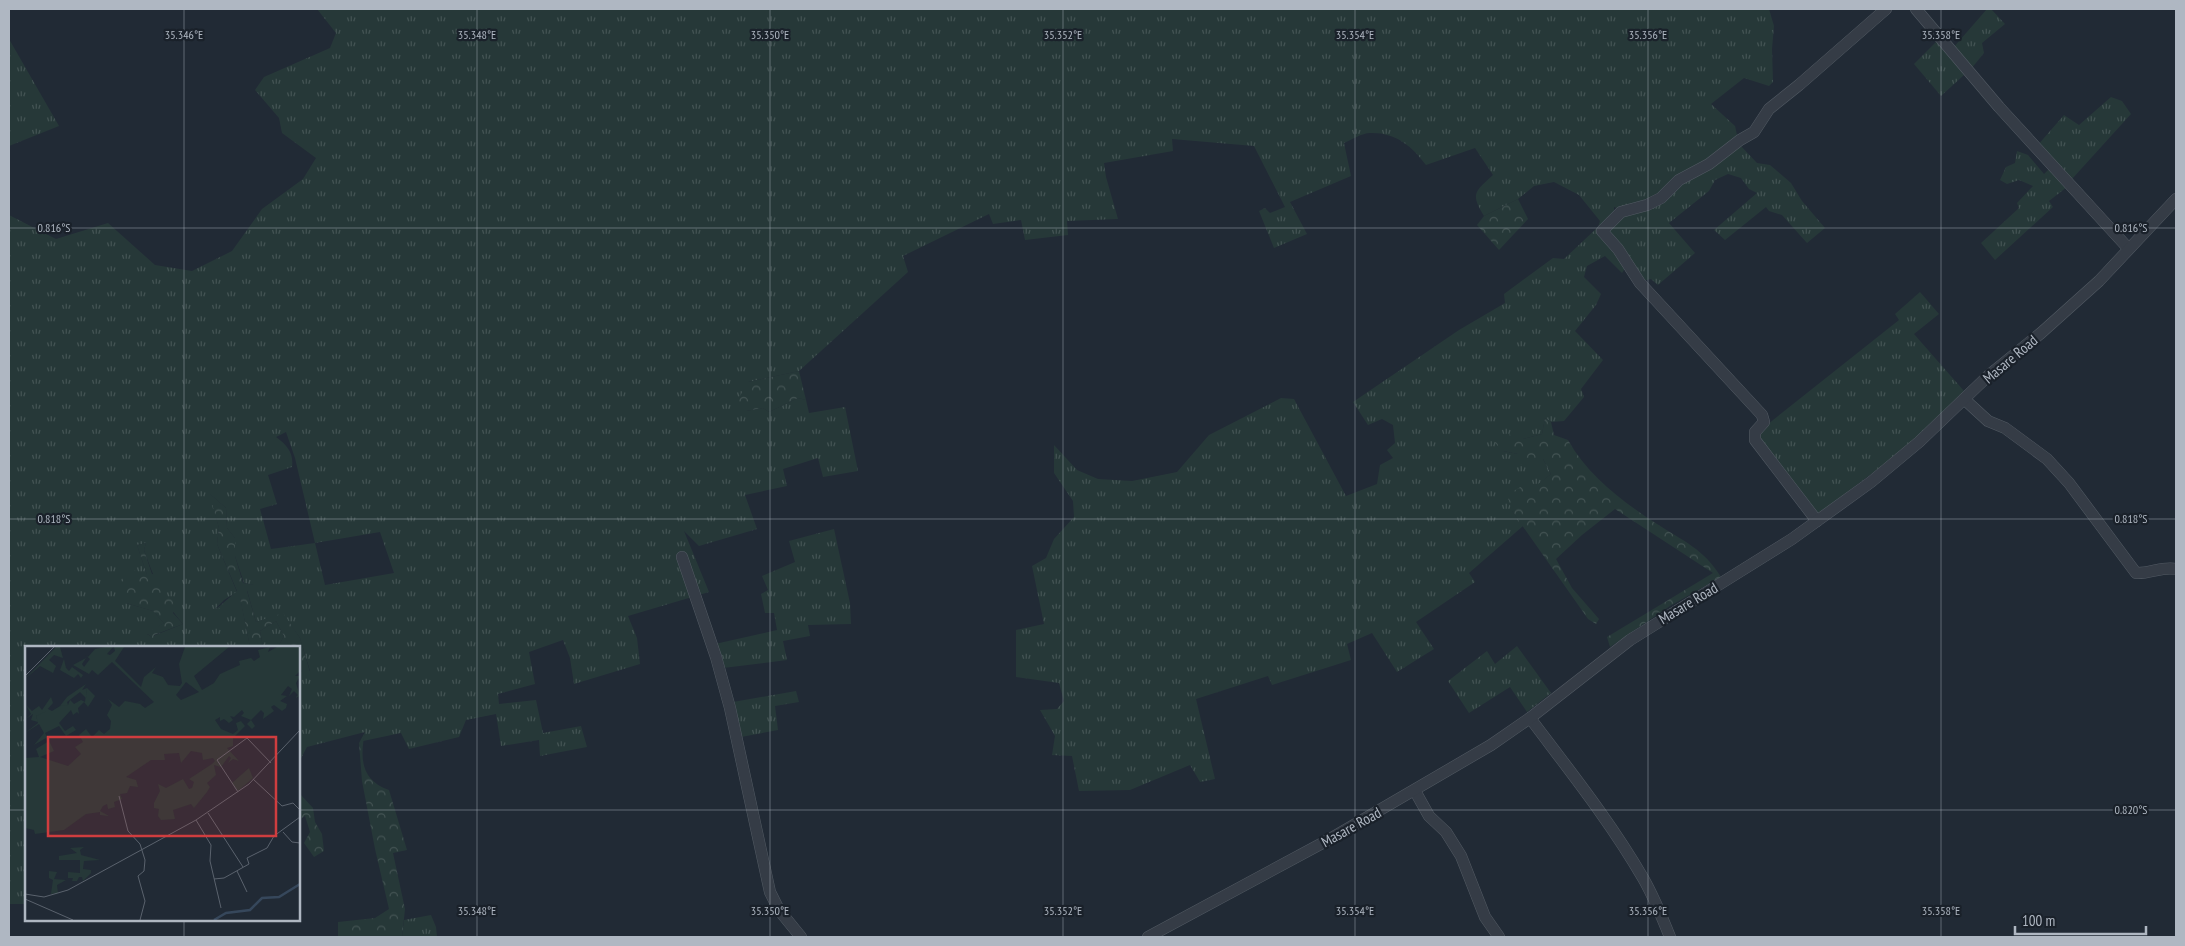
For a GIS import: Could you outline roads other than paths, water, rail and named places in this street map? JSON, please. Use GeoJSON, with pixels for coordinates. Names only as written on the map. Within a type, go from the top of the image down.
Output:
{"type":"FeatureCollection","features":[{"type":"Feature","properties":{"kind":"street"},"geometry":{"type":"LineString","coordinates":[[1817,521],[1755,440],[1755,432],[1764,422],[1762,415],[1640,283],[1618,249],[1602,231],[1621,212],[1655,202],[1667,194],[1684,176],[1709,164],[1740,140],[1754,132],[1769,109],[1886,9]]}},
{"type":"Feature","properties":{"kind":"street"},"geometry":{"type":"LineString","coordinates":[[1916,9],[1999,107],[2128,248]]}},
{"type":"Feature","properties":{"kind":"street","name":"Masare Road"},"geometry":{"type":"LineString","coordinates":[[1148,937],[1415,791],[1491,746],[1630,640],[1792,539],[1878,476],[1919,442],[1964,399],[2099,281],[2176,199]]}},
{"type":"Feature","properties":{"kind":"street"},"geometry":{"type":"LineString","coordinates":[[1964,399],[1988,421],[2005,428],[2047,459],[2069,483],[2136,573],[2145,574],[2169,567],[2176,569]]}},
{"type":"Feature","properties":{"kind":"street"},"geometry":{"type":"LineString","coordinates":[[682,557],[716,657],[728,700],[770,892],[779,910],[801,937]]}},
{"type":"Feature","properties":{"kind":"street"},"geometry":{"type":"LineString","coordinates":[[1530,718],[1591,798],[1625,849],[1651,894],[1670,937]]}},
{"type":"Feature","properties":{"kind":"street"},"geometry":{"type":"LineString","coordinates":[[1415,791],[1429,816],[1446,832],[1462,856],[1485,917],[1499,937]]}}]}
